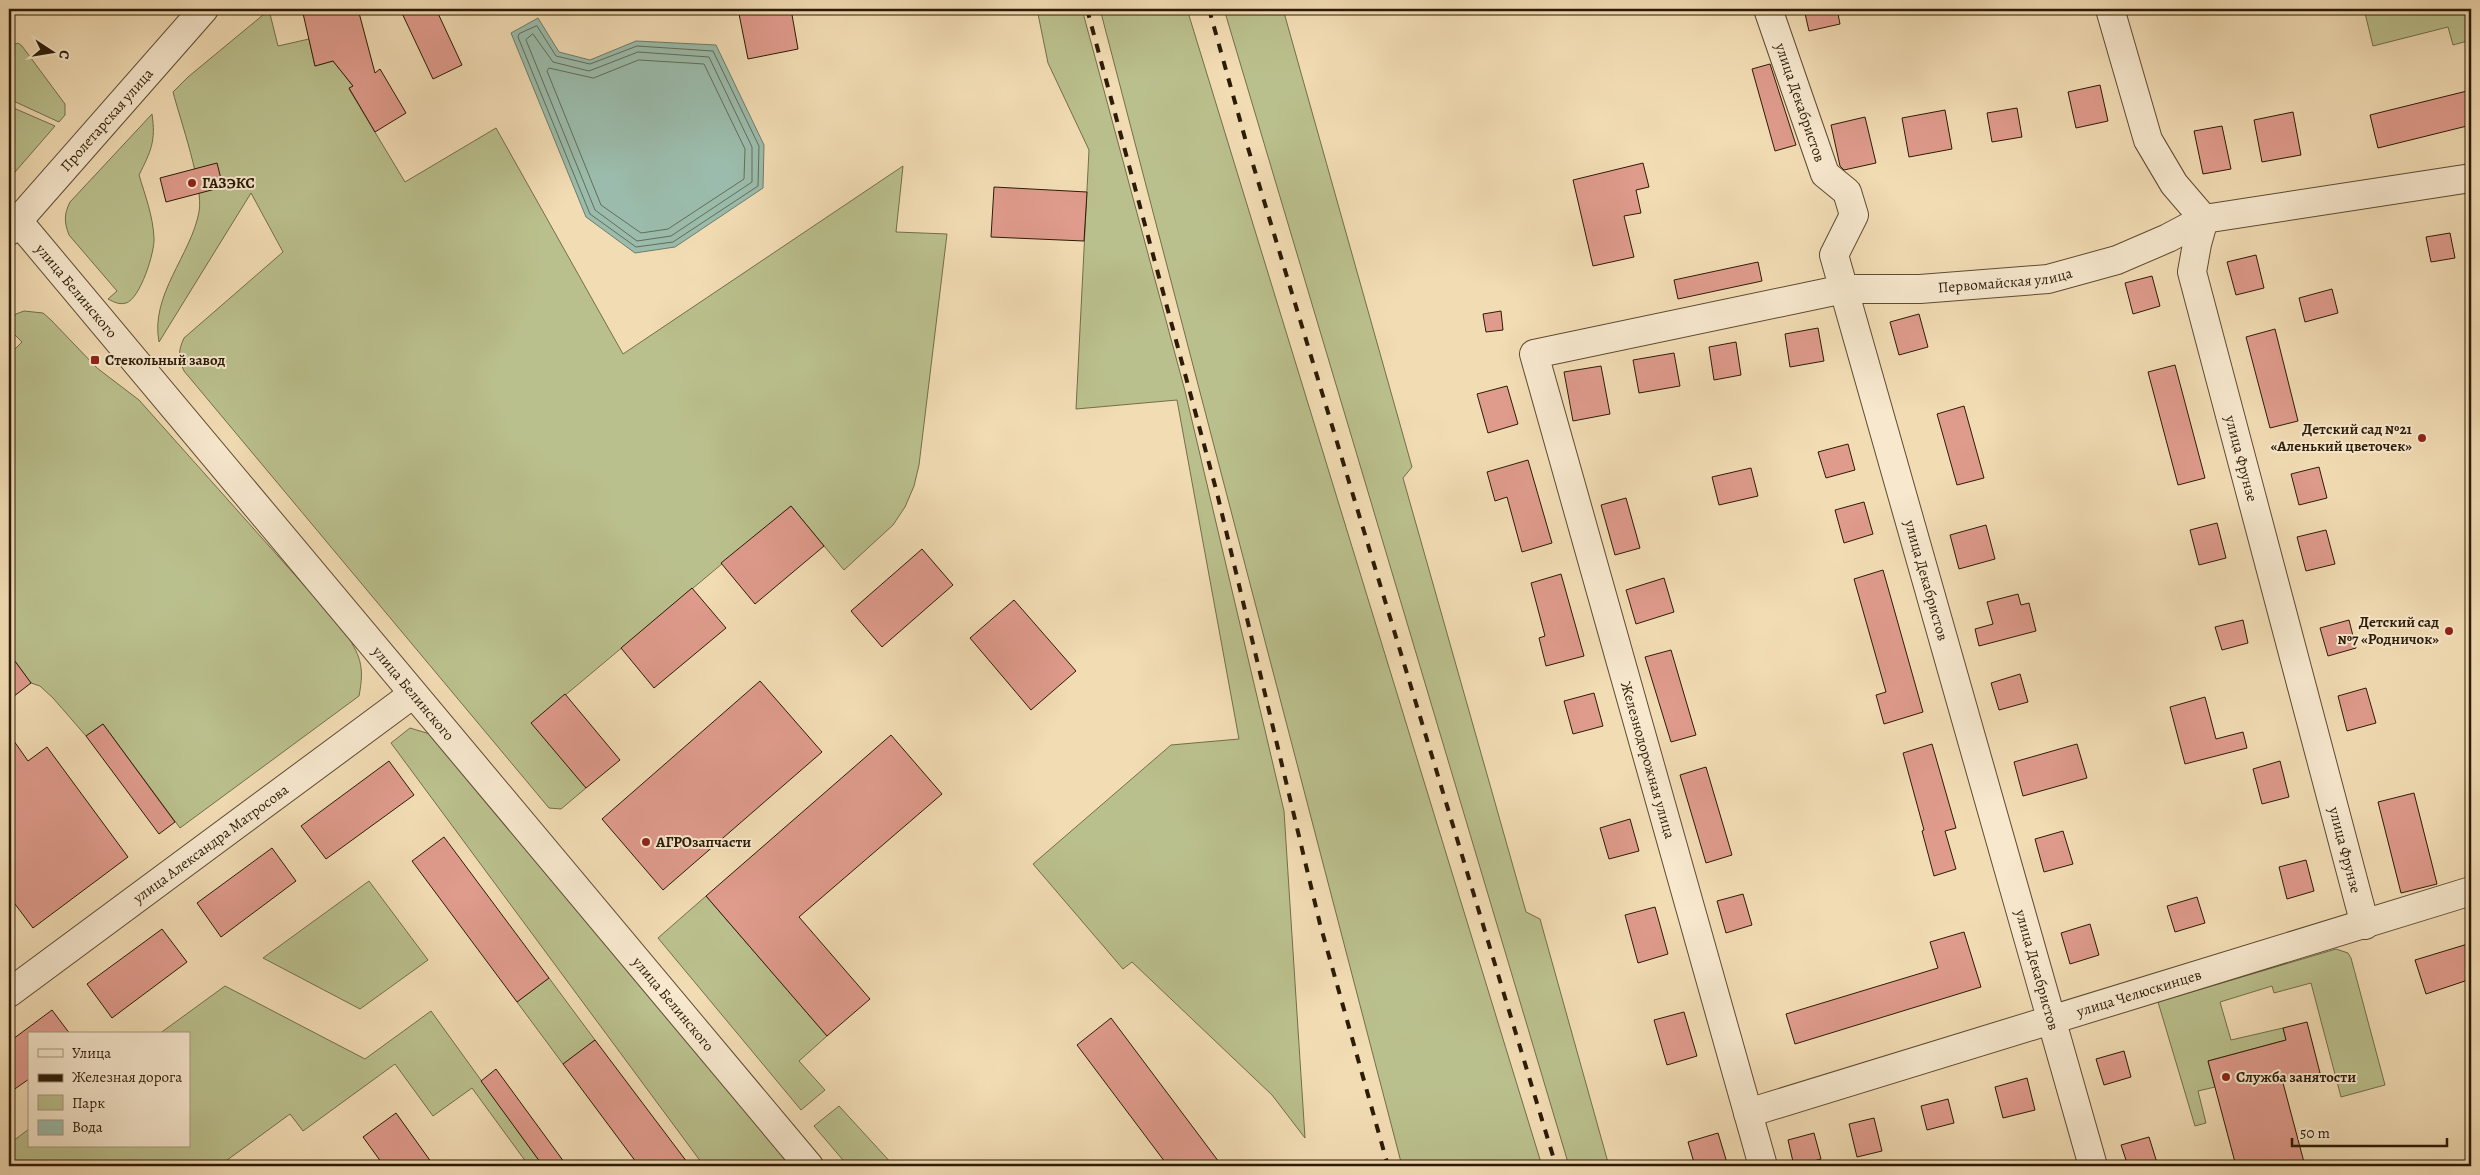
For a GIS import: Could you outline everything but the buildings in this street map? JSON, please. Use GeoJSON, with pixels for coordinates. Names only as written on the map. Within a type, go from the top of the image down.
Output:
{"type":"FeatureCollection","features":[{"type":"Feature","properties":{"kind":"street","name":"Пролетарская улица"},"geometry":{"type":"LineString","coordinates":[[13,226],[204,9]]}},
{"type":"Feature","properties":{"kind":"street","name":"улица Декабристов"},"geometry":{"type":"LineString","coordinates":[[1768,9],[1825,174],[1847,192],[1854,215],[1834,255],[2050,1021],[2093,1166]]}},
{"type":"Feature","properties":{"kind":"street"},"geometry":{"type":"LineString","coordinates":[[2110,9],[2148,140],[2174,184],[2204,219]]}},
{"type":"Feature","properties":{"kind":"street","name":"Первомайская улица"},"geometry":{"type":"LineString","coordinates":[[1534,354],[1844,289],[1920,289],[2048,279],[2117,260],[2168,238],[2204,219],[2471,178]]}},
{"type":"Feature","properties":{"kind":"street","name":"улица Фрунзе"},"geometry":{"type":"LineString","coordinates":[[2204,219],[2196,244],[2192,272],[2365,925]]}},
{"type":"Feature","properties":{"kind":"street","name":"улица Белинского"},"geometry":{"type":"LineString","coordinates":[[13,226],[413,694],[809,1166]]}},
{"type":"Feature","properties":{"kind":"street","name":"Железнодорожная улица"},"geometry":{"type":"LineString","coordinates":[[1534,354],[1763,1166]]}},
{"type":"Feature","properties":{"kind":"street","name":"улица Александра Матросова"},"geometry":{"type":"LineString","coordinates":[[9,993],[413,694]]}},
{"type":"Feature","properties":{"kind":"street","name":"улица Челюскинцев"},"geometry":{"type":"LineString","coordinates":[[1748,1113],[2471,891]]}},
{"type":"Feature","properties":{"kind":"green space"},"geometry":{"type":"Polygon","coordinates":[[[1037,9],[1082,9],[1185,391],[1284,811],[1305,1138],[1272,1095],[1132,962],[1123,969],[1033,864],[1171,745],[1239,739],[1177,400],[1076,409],[1089,150],[1048,63],[1037,9]]]}},
{"type":"Feature","properties":{"kind":"green space"},"geometry":{"type":"Polygon","coordinates":[[[1100,9],[1187,9],[1542,1166],[1402,1166],[1100,9]]]}},
{"type":"Feature","properties":{"kind":"green space"},"geometry":{"type":"Polygon","coordinates":[[[1224,9],[1283,9],[1412,467],[1403,478],[1526,912],[1540,919],[1609,1166],[1569,1166],[1224,9]]]}},
{"type":"Feature","properties":{"kind":"green space"},"geometry":{"type":"Polygon","coordinates":[[[2364,9],[2471,9],[2471,40],[2453,45],[2448,27],[2373,46],[2364,9]]]}},
{"type":"Feature","properties":{"kind":"green space"},"geometry":{"type":"Polygon","coordinates":[[[269,10],[278,46],[309,39],[315,66],[333,61],[353,86],[349,89],[405,182],[496,128],[623,354],[903,166],[896,232],[947,234],[919,465],[914,486],[905,507],[893,525],[844,570],[791,506],[532,723],[586,788],[561,809],[549,808],[184,371],[180,354],[184,338],[283,252],[251,193],[159,342],[160,308],[195,228],[200,201],[195,170],[173,92],[188,77],[269,10]]]}},
{"type":"Feature","properties":{"kind":"green space"},"geometry":{"type":"Polygon","coordinates":[[[18,43],[65,104],[65,115],[59,122],[9,99],[9,47],[18,43]]]}},
{"type":"Feature","properties":{"kind":"green space"},"geometry":{"type":"Polygon","coordinates":[[[9,106],[55,126],[9,179],[9,106]]]}},
{"type":"Feature","properties":{"kind":"green space"},"geometry":{"type":"Polygon","coordinates":[[[152,114],[152,146],[139,175],[150,214],[154,245],[146,274],[141,284],[131,300],[123,304],[108,299],[117,291],[69,235],[66,226],[66,214],[70,202],[152,114]]]}},
{"type":"Feature","properties":{"kind":"green space"},"geometry":{"type":"Polygon","coordinates":[[[24,311],[43,313],[97,368],[139,400],[343,629],[354,646],[360,661],[361,685],[359,696],[180,828],[103,724],[86,736],[53,698],[40,686],[31,683],[9,653],[9,355],[22,342],[9,329],[9,322],[16,314],[24,311]]]}},
{"type":"Feature","properties":{"kind":"green space"},"geometry":{"type":"Polygon","coordinates":[[[410,728],[430,734],[793,1166],[704,1166],[391,743],[410,728]]]}},
{"type":"Feature","properties":{"kind":"green space"},"geometry":{"type":"Polygon","coordinates":[[[369,881],[428,960],[360,1009],[263,958],[369,881]]]}},
{"type":"Feature","properties":{"kind":"green space"},"geometry":{"type":"Polygon","coordinates":[[[706,896],[827,1036],[799,1061],[825,1090],[801,1110],[658,938],[706,896]]]}},
{"type":"Feature","properties":{"kind":"green space"},"geometry":{"type":"Polygon","coordinates":[[[2336,949],[2348,953],[2351,958],[2385,1085],[2341,1097],[2311,983],[2274,993],[2272,986],[2220,1002],[2231,1040],[2283,1028],[2286,1040],[2208,1061],[2215,1087],[2198,1091],[2206,1123],[2195,1126],[2158,1002],[2336,949]]]}},
{"type":"Feature","properties":{"kind":"green space"},"geometry":{"type":"Polygon","coordinates":[[[549,978],[595,1040],[563,1064],[517,1002],[549,978]]]}},
{"type":"Feature","properties":{"kind":"green space"},"geometry":{"type":"Polygon","coordinates":[[[225,986],[365,1059],[431,1011],[543,1166],[529,1166],[472,1088],[433,1116],[395,1064],[303,1131],[290,1114],[219,1166],[9,1166],[9,1144],[28,1130],[28,1148],[190,1148],[190,1032],[162,1032],[225,986]]]}},
{"type":"Feature","properties":{"kind":"green space"},"geometry":{"type":"Polygon","coordinates":[[[839,1106],[894,1166],[848,1166],[814,1126],[839,1106]]]}},
{"type":"Feature","properties":{"kind":"water"},"geometry":{"type":"Polygon","coordinates":[[[538,18],[559,52],[590,60],[636,41],[716,45],[764,145],[763,188],[675,247],[635,253],[586,217],[511,33],[538,18]]]}},
{"type":"Feature","properties":{"kind":"railway"},"geometry":{"type":"LineString","coordinates":[[1087,9],[1217,493],[1320,924],[1388,1166]]}},
{"type":"Feature","properties":{"kind":"railway"},"geometry":{"type":"LineString","coordinates":[[1209,9],[1245,138],[1556,1166]]}},
{"type":"Feature","properties":{"kind":"place","name":"ГАЗЭКС"},"geometry":{"type":"Point","coordinates":[192,183]}},
{"type":"Feature","properties":{"kind":"place","name":"Стекольный завод"},"geometry":{"type":"Point","coordinates":[95,360]}},
{"type":"Feature","properties":{"kind":"place","name":"Детский сад №21 «Аленький цветочек»"},"geometry":{"type":"Point","coordinates":[2422,438]}},
{"type":"Feature","properties":{"kind":"place","name":"Детский сад №7 «Родничок»"},"geometry":{"type":"Point","coordinates":[2449,631]}},
{"type":"Feature","properties":{"kind":"place","name":"АГРОзапчасти"},"geometry":{"type":"Point","coordinates":[646,842]}},
{"type":"Feature","properties":{"kind":"place","name":"Служба занятости"},"geometry":{"type":"Point","coordinates":[2226,1077]}}]}
